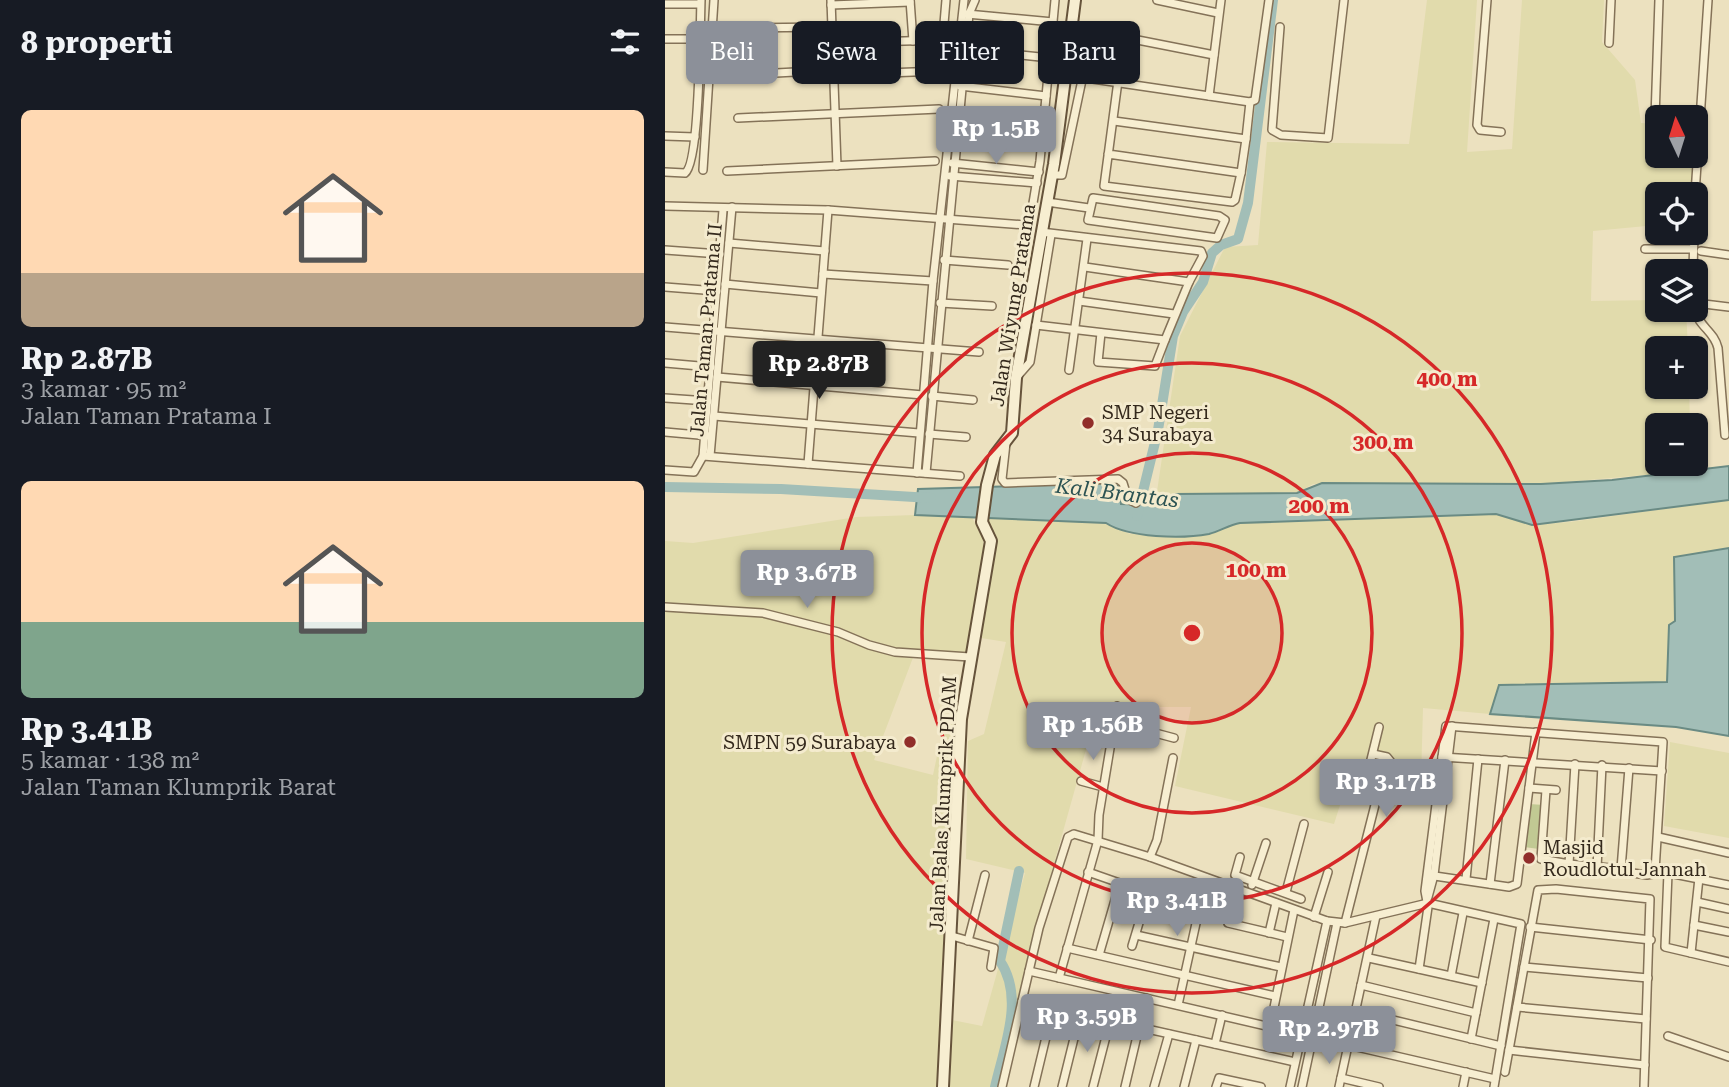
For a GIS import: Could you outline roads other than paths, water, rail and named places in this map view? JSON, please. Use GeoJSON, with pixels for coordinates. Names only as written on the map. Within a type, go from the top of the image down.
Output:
{"type":"FeatureCollection","features":[{"type":"Feature","properties":{"kind":"street"},"geometry":{"type":"LineString","coordinates":[[711,21],[714,0]]}},
{"type":"Feature","properties":{"kind":"street"},"geometry":{"type":"LineString","coordinates":[[943,21],[946,0]]}},
{"type":"Feature","properties":{"kind":"street"},"geometry":{"type":"LineString","coordinates":[[964,0],[964,21]]}},
{"type":"Feature","properties":{"kind":"street"},"geometry":{"type":"LineString","coordinates":[[965,14],[975,0]]}},
{"type":"Feature","properties":{"kind":"street","name":"Jalan Wiyung Pratama"},"geometry":{"type":"LineString","coordinates":[[1053,21],[1055,0]]}},
{"type":"Feature","properties":{"kind":"street","name":"Jalan Wiyung Pratama"},"geometry":{"type":"LineString","coordinates":[[987,485],[995,455],[1012,433],[1016,378],[1046,234],[1047,202],[1075,0]]}},
{"type":"Feature","properties":{"kind":"street"},"geometry":{"type":"LineString","coordinates":[[1157,0],[1218,13]]}},
{"type":"Feature","properties":{"kind":"street"},"geometry":{"type":"LineString","coordinates":[[1209,96],[1221,0]]}},
{"type":"Feature","properties":{"kind":"street"},"geometry":{"type":"LineString","coordinates":[[1118,84],[1104,186],[1232,202],[1235,200],[1241,173],[1250,102],[1257,96],[1269,0]]}},
{"type":"Feature","properties":{"kind":"street"},"geometry":{"type":"LineString","coordinates":[[1280,27],[1272,130],[1281,135],[1326,138],[1329,135],[1344,0]]}},
{"type":"Feature","properties":{"kind":"street"},"geometry":{"type":"LineString","coordinates":[[1487,0],[1477,125],[1480,130],[1501,132]]}},
{"type":"Feature","properties":{"kind":"street"},"geometry":{"type":"LineString","coordinates":[[1609,43],[1612,0]]}},
{"type":"Feature","properties":{"kind":"street"},"geometry":{"type":"LineString","coordinates":[[1655,105],[1659,0]]}},
{"type":"Feature","properties":{"kind":"street"},"geometry":{"type":"LineString","coordinates":[[1696,182],[1708,0]]}},
{"type":"Feature","properties":{"kind":"street"},"geometry":{"type":"LineString","coordinates":[[831,21],[831,3],[910,1],[913,41],[901,41]]}},
{"type":"Feature","properties":{"kind":"street"},"geometry":{"type":"LineString","coordinates":[[665,4],[700,2],[699,21]]}},
{"type":"Feature","properties":{"kind":"street"},"geometry":{"type":"LineString","coordinates":[[965,14],[1042,21]]}},
{"type":"Feature","properties":{"kind":"street"},"geometry":{"type":"LineString","coordinates":[[665,39],[686,39]]}},
{"type":"Feature","properties":{"kind":"street"},"geometry":{"type":"LineString","coordinates":[[1140,40],[1214,55]]}},
{"type":"Feature","properties":{"kind":"street"},"geometry":{"type":"LineString","coordinates":[[665,172],[688,172],[703,84]]}},
{"type":"Feature","properties":{"kind":"street"},"geometry":{"type":"LineString","coordinates":[[703,170],[705,84]]}},
{"type":"Feature","properties":{"kind":"street"},"geometry":{"type":"LineString","coordinates":[[833,84],[838,166]]}},
{"type":"Feature","properties":{"kind":"street","name":"Jalan Wiyung Pratama"},"geometry":{"type":"LineString","coordinates":[[944,219],[1021,225],[1030,221],[1039,172],[1047,84]]}},
{"type":"Feature","properties":{"kind":"street"},"geometry":{"type":"LineString","coordinates":[[1052,176],[1062,175],[1080,84]]}},
{"type":"Feature","properties":{"kind":"street"},"geometry":{"type":"LineString","coordinates":[[1136,84],[1250,102]]}},
{"type":"Feature","properties":{"kind":"street"},"geometry":{"type":"LineString","coordinates":[[917,473],[933,281],[950,176],[954,85],[1046,96]]}},
{"type":"Feature","properties":{"kind":"street"},"geometry":{"type":"LineString","coordinates":[[951,163],[961,121],[963,86]]}},
{"type":"Feature","properties":{"kind":"street"},"geometry":{"type":"LineString","coordinates":[[738,118],[939,109]]}},
{"type":"Feature","properties":{"kind":"street"},"geometry":{"type":"LineString","coordinates":[[952,119],[1044,130]]}},
{"type":"Feature","properties":{"kind":"street"},"geometry":{"type":"LineString","coordinates":[[1114,121],[1246,139]]}},
{"type":"Feature","properties":{"kind":"street"},"geometry":{"type":"LineString","coordinates":[[665,136],[695,137]]}},
{"type":"Feature","properties":{"kind":"street"},"geometry":{"type":"LineString","coordinates":[[1108,154],[1241,173]]}},
{"type":"Feature","properties":{"kind":"street"},"geometry":{"type":"LineString","coordinates":[[727,171],[935,161]]}},
{"type":"Feature","properties":{"kind":"street"},"geometry":{"type":"LineString","coordinates":[[951,163],[1039,172]]}},
{"type":"Feature","properties":{"kind":"street"},"geometry":{"type":"LineString","coordinates":[[950,176],[1037,183]]}},
{"type":"Feature","properties":{"kind":"street"},"geometry":{"type":"LineString","coordinates":[[1093,198],[1219,216],[1226,222],[1220,236],[1215,237],[1089,220],[1089,208],[1093,198]]}},
{"type":"Feature","properties":{"kind":"street"},"geometry":{"type":"LineString","coordinates":[[1047,202],[1089,208]]}},
{"type":"Feature","properties":{"kind":"street"},"geometry":{"type":"LineString","coordinates":[[665,206],[723,210],[732,207],[828,210],[944,219]]}},
{"type":"Feature","properties":{"kind":"street","name":"Jalan Taman Pratama II"},"geometry":{"type":"LineString","coordinates":[[707,456],[711,367],[725,284],[732,207]]}},
{"type":"Feature","properties":{"kind":"street","name":"Jalan Taman Pratama II"},"geometry":{"type":"LineString","coordinates":[[709,436],[714,416],[717,377],[717,291],[723,210]]}},
{"type":"Feature","properties":{"kind":"street"},"geometry":{"type":"LineString","coordinates":[[808,464],[828,210]]}},
{"type":"Feature","properties":{"kind":"street"},"geometry":{"type":"LineString","coordinates":[[926,473],[944,260],[944,219]]}},
{"type":"Feature","properties":{"kind":"street"},"geometry":{"type":"LineString","coordinates":[[1016,378],[1030,362],[1046,234],[1201,251],[1203,256],[1174,314],[1155,366],[1098,362],[1101,334]]}},
{"type":"Feature","properties":{"kind":"street"},"geometry":{"type":"LineString","coordinates":[[1069,370],[1087,239]]}},
{"type":"Feature","properties":{"kind":"street"},"geometry":{"type":"LineString","coordinates":[[729,243],[825,251]]}},
{"type":"Feature","properties":{"kind":"street"},"geometry":{"type":"LineString","coordinates":[[1695,259],[1696,245]]}},
{"type":"Feature","properties":{"kind":"street"},"geometry":{"type":"LineString","coordinates":[[1645,249],[1697,250],[1729,255]]}},
{"type":"Feature","properties":{"kind":"street"},"geometry":{"type":"LineString","coordinates":[[665,250],[720,254]]}},
{"type":"Feature","properties":{"kind":"street"},"geometry":{"type":"LineString","coordinates":[[944,260],[1008,265]]}},
{"type":"Feature","properties":{"kind":"street"},"geometry":{"type":"LineString","coordinates":[[1085,267],[1189,282]]}},
{"type":"Feature","properties":{"kind":"street"},"geometry":{"type":"LineString","coordinates":[[823,274],[933,281]]}},
{"type":"Feature","properties":{"kind":"street"},"geometry":{"type":"LineString","coordinates":[[725,284],[821,293]]}},
{"type":"Feature","properties":{"kind":"street"},"geometry":{"type":"LineString","coordinates":[[665,287],[717,291]]}},
{"type":"Feature","properties":{"kind":"street"},"geometry":{"type":"LineString","coordinates":[[1080,301],[1174,314]]}},
{"type":"Feature","properties":{"kind":"street"},"geometry":{"type":"LineString","coordinates":[[940,303],[992,306]]}},
{"type":"Feature","properties":{"kind":"street"},"geometry":{"type":"LineString","coordinates":[[1708,304],[1729,307]]}},
{"type":"Feature","properties":{"kind":"street"},"geometry":{"type":"LineString","coordinates":[[1699,322],[1715,336],[1718,348],[1725,435]]}},
{"type":"Feature","properties":{"kind":"street"},"geometry":{"type":"LineString","coordinates":[[1036,325],[1165,340]]}},
{"type":"Feature","properties":{"kind":"street"},"geometry":{"type":"LineString","coordinates":[[665,327],[979,352]]}},
{"type":"Feature","properties":{"kind":"street"},"geometry":{"type":"LineString","coordinates":[[665,363],[711,367]]}},
{"type":"Feature","properties":{"kind":"street"},"geometry":{"type":"LineString","coordinates":[[717,377],[923,395]]}},
{"type":"Feature","properties":{"kind":"street"},"geometry":{"type":"LineString","coordinates":[[932,396],[973,400]]}},
{"type":"Feature","properties":{"kind":"street"},"geometry":{"type":"LineString","coordinates":[[665,398],[708,401]]}},
{"type":"Feature","properties":{"kind":"street"},"geometry":{"type":"LineString","coordinates":[[714,416],[919,433]]}},
{"type":"Feature","properties":{"kind":"street"},"geometry":{"type":"LineString","coordinates":[[665,432],[709,436]]}},
{"type":"Feature","properties":{"kind":"street"},"geometry":{"type":"LineString","coordinates":[[929,434],[967,437]]}},
{"type":"Feature","properties":{"kind":"street"},"geometry":{"type":"LineString","coordinates":[[1006,443],[1002,479],[1005,483],[1118,479],[1123,483],[1128,499],[1136,503]]}},
{"type":"Feature","properties":{"kind":"street"},"geometry":{"type":"LineString","coordinates":[[665,470],[694,472],[707,456],[960,476]]}},
{"type":"Feature","properties":{"kind":"street","name":"Jalan Balas Klumprik PDAM"},"geometry":{"type":"LineString","coordinates":[[943,1087],[961,719],[991,541],[982,522],[987,485]]}},
{"type":"Feature","properties":{"kind":"street"},"geometry":{"type":"LineString","coordinates":[[665,607],[763,613],[838,632],[895,652],[970,657]]}},
{"type":"Feature","properties":{"kind":"street"},"geometry":{"type":"LineString","coordinates":[[1059,978],[1098,841],[1103,787],[1117,706]]}},
{"type":"Feature","properties":{"kind":"street"},"geometry":{"type":"LineString","coordinates":[[1114,722],[1174,738]]}},
{"type":"Feature","properties":{"kind":"street"},"geometry":{"type":"LineString","coordinates":[[1302,1087],[1378,793],[1378,788],[1365,784],[1379,727]]}},
{"type":"Feature","properties":{"kind":"street"},"geometry":{"type":"LineString","coordinates":[[1419,969],[1428,900],[1425,891],[1431,875],[1448,727],[1660,741],[1665,745],[1662,771],[1664,945],[1729,962]]}},
{"type":"Feature","properties":{"kind":"street"},"geometry":{"type":"LineString","coordinates":[[1431,875],[1509,887],[1517,884],[1536,732]]}},
{"type":"Feature","properties":{"kind":"street"},"geometry":{"type":"LineString","coordinates":[[1373,754],[1387,757],[1391,762],[1387,786],[1378,793]]}},
{"type":"Feature","properties":{"kind":"street"},"geometry":{"type":"LineString","coordinates":[[1445,757],[1602,765],[1662,771]]}},
{"type":"Feature","properties":{"kind":"street"},"geometry":{"type":"LineString","coordinates":[[1152,852],[1173,758]]}},
{"type":"Feature","properties":{"kind":"street"},"geometry":{"type":"LineString","coordinates":[[1466,879],[1478,759]]}},
{"type":"Feature","properties":{"kind":"street"},"geometry":{"type":"LineString","coordinates":[[1490,884],[1504,760]]}},
{"type":"Feature","properties":{"kind":"street"},"geometry":{"type":"LineString","coordinates":[[1569,864],[1575,764]]}},
{"type":"Feature","properties":{"kind":"street"},"geometry":{"type":"LineString","coordinates":[[1597,868],[1602,765]]}},
{"type":"Feature","properties":{"kind":"street"},"geometry":{"type":"LineString","coordinates":[[1622,869],[1629,768]]}},
{"type":"Feature","properties":{"kind":"street"},"geometry":{"type":"LineString","coordinates":[[1081,781],[1103,787]]}},
{"type":"Feature","properties":{"kind":"street"},"geometry":{"type":"LineString","coordinates":[[1529,788],[1556,790]]}},
{"type":"Feature","properties":{"kind":"street"},"geometry":{"type":"LineString","coordinates":[[1546,790],[1541,859],[1622,869],[1625,872],[1647,875],[1662,872],[1729,885]]}},
{"type":"Feature","properties":{"kind":"street"},"geometry":{"type":"LineString","coordinates":[[1286,892],[1304,824]]}},
{"type":"Feature","properties":{"kind":"street"},"geometry":{"type":"LineString","coordinates":[[1002,1087],[1029,971],[1069,837],[1074,834],[1152,852],[1206,878],[1234,887],[1286,892],[1301,899]]}},
{"type":"Feature","properties":{"kind":"street"},"geometry":{"type":"LineString","coordinates":[[1662,838],[1671,843],[1729,853]]}},
{"type":"Feature","properties":{"kind":"street"},"geometry":{"type":"LineString","coordinates":[[1251,887],[1266,843]]}},
{"type":"Feature","properties":{"kind":"street"},"geometry":{"type":"LineString","coordinates":[[1240,857],[1234,874],[1251,887],[1276,903],[1293,910],[1315,912],[1327,921],[1376,916],[1428,900],[1463,913],[1527,927],[1651,940]]}},
{"type":"Feature","properties":{"kind":"street"},"geometry":{"type":"LineString","coordinates":[[1089,872],[1197,910]]}},
{"type":"Feature","properties":{"kind":"street"},"geometry":{"type":"LineString","coordinates":[[1315,912],[1328,872]]}},
{"type":"Feature","properties":{"kind":"street"},"geometry":{"type":"LineString","coordinates":[[968,942],[985,875]]}},
{"type":"Feature","properties":{"kind":"street"},"geometry":{"type":"LineString","coordinates":[[1178,1005],[1206,878]]}},
{"type":"Feature","properties":{"kind":"street"},"geometry":{"type":"LineString","coordinates":[[1691,953],[1699,878]]}},
{"type":"Feature","properties":{"kind":"street"},"geometry":{"type":"LineString","coordinates":[[1099,955],[1120,883]]}},
{"type":"Feature","properties":{"kind":"street"},"geometry":{"type":"LineString","coordinates":[[1234,887],[1228,923],[1287,937]]}},
{"type":"Feature","properties":{"kind":"street"},"geometry":{"type":"LineString","coordinates":[[1029,971],[1466,1072],[1494,1083],[1537,892],[1541,889],[1650,899],[1651,940],[1644,1087]]}},
{"type":"Feature","properties":{"kind":"street"},"geometry":{"type":"LineString","coordinates":[[1132,946],[1148,893]]}},
{"type":"Feature","properties":{"kind":"street"},"geometry":{"type":"LineString","coordinates":[[1697,902],[1729,909]]}},
{"type":"Feature","properties":{"kind":"street"},"geometry":{"type":"LineString","coordinates":[[1269,933],[1276,903]]}},
{"type":"Feature","properties":{"kind":"street"},"geometry":{"type":"LineString","coordinates":[[1270,1027],[1293,910]]}},
{"type":"Feature","properties":{"kind":"street"},"geometry":{"type":"LineString","coordinates":[[1451,976],[1463,913]]}},
{"type":"Feature","properties":{"kind":"street"},"geometry":{"type":"LineString","coordinates":[[1375,1087],[1340,1083],[1376,916]]}},
{"type":"Feature","properties":{"kind":"street"},"geometry":{"type":"LineString","coordinates":[[1471,1039],[1494,919]]}},
{"type":"Feature","properties":{"kind":"street"},"geometry":{"type":"LineString","coordinates":[[1290,1087],[1327,921]]}},
{"type":"Feature","properties":{"kind":"street"},"geometry":{"type":"LineString","coordinates":[[1694,925],[1729,932]]}},
{"type":"Feature","properties":{"kind":"street"},"geometry":{"type":"LineString","coordinates":[[1505,1072],[1524,967],[1527,927]]}},
{"type":"Feature","properties":{"kind":"street"},"geometry":{"type":"LineString","coordinates":[[1136,935],[1281,967]]}},
{"type":"Feature","properties":{"kind":"street"},"geometry":{"type":"LineString","coordinates":[[952,936],[994,947],[991,967]]}},
{"type":"Feature","properties":{"kind":"street"},"geometry":{"type":"LineString","coordinates":[[1067,948],[1275,996]]}},
{"type":"Feature","properties":{"kind":"street"},"geometry":{"type":"LineString","coordinates":[[1369,958],[1482,983]]}},
{"type":"Feature","properties":{"kind":"street"},"geometry":{"type":"LineString","coordinates":[[1524,967],[1649,978]]}},
{"type":"Feature","properties":{"kind":"street"},"geometry":{"type":"LineString","coordinates":[[1361,985],[1476,1013]]}},
{"type":"Feature","properties":{"kind":"street"},"geometry":{"type":"LineString","coordinates":[[1125,1087],[1146,998]]}},
{"type":"Feature","properties":{"kind":"street"},"geometry":{"type":"LineString","coordinates":[[1022,1001],[1295,1062]]}},
{"type":"Feature","properties":{"kind":"street"},"geometry":{"type":"LineString","coordinates":[[1517,1007],[1646,1019]]}},
{"type":"Feature","properties":{"kind":"street"},"geometry":{"type":"LineString","coordinates":[[1034,1087],[1053,1008]]}},
{"type":"Feature","properties":{"kind":"street"},"geometry":{"type":"LineString","coordinates":[[1356,1011],[1501,1046]]}},
{"type":"Feature","properties":{"kind":"street"},"geometry":{"type":"LineString","coordinates":[[1062,1087],[1080,1014]]}},
{"type":"Feature","properties":{"kind":"street"},"geometry":{"type":"LineString","coordinates":[[1215,1044],[1222,1015]]}},
{"type":"Feature","properties":{"kind":"street"},"geometry":{"type":"LineString","coordinates":[[1093,1087],[1110,1021]]}},
{"type":"Feature","properties":{"kind":"street"},"geometry":{"type":"LineString","coordinates":[[1154,1087],[1169,1034]]}},
{"type":"Feature","properties":{"kind":"street"},"geometry":{"type":"LineString","coordinates":[[1668,1036],[1729,1057]]}},
{"type":"Feature","properties":{"kind":"street"},"geometry":{"type":"LineString","coordinates":[[1184,1087],[1196,1040]]}},
{"type":"Feature","properties":{"kind":"street"},"geometry":{"type":"LineString","coordinates":[[1509,1050],[1645,1065]]}},
{"type":"Feature","properties":{"kind":"street"},"geometry":{"type":"LineString","coordinates":[[1463,1087],[1466,1072]]}},
{"type":"Feature","properties":{"kind":"street"},"geometry":{"type":"LineString","coordinates":[[1216,1087],[1219,1078],[1261,1087]]}},
{"type":"Feature","properties":{"kind":"water","name":"Kali Brantas"},"geometry":{"type":"Polygon","coordinates":[[[1729,466],[1729,500],[1532,525],[1496,514],[1240,523],[1209,534],[1171,537],[1128,532],[1106,523],[915,515],[918,489],[1111,483],[1118,486],[1121,504],[1155,505],[1175,494],[1297,493],[1322,483],[1541,484],[1645,476],[1708,476],[1708,469],[1729,466]]]}},
{"type":"Feature","properties":{"kind":"water"},"geometry":{"type":"Polygon","coordinates":[[[1729,548],[1729,736],[1676,727],[1490,714],[1499,685],[1667,682],[1669,625],[1675,621],[1674,557],[1729,548]]]}},
{"type":"Feature","properties":{"kind":"waterway"},"geometry":{"type":"LineString","coordinates":[[1137,516],[1158,430],[1173,336],[1183,312],[1203,282],[1212,253],[1221,245],[1238,239],[1248,203],[1273,0]]}},
{"type":"Feature","properties":{"kind":"waterway","name":"Kali Brantas"},"geometry":{"type":"LineString","coordinates":[[665,487],[781,489],[931,498]]}},
{"type":"Feature","properties":{"kind":"waterway"},"geometry":{"type":"LineString","coordinates":[[995,1087],[1012,1007],[1007,975],[1000,961],[1019,871]]}},
{"type":"Feature","properties":{"kind":"place","name":"SMP Negeri 34 Surabaya"},"geometry":{"type":"Point","coordinates":[1088,423]}},
{"type":"Feature","properties":{"kind":"place","name":"SMPN 59 Surabaya"},"geometry":{"type":"Point","coordinates":[910,742]}},
{"type":"Feature","properties":{"kind":"place","name":"Masjid Roudlotul Jannah"},"geometry":{"type":"Point","coordinates":[1529,858]}}]}
